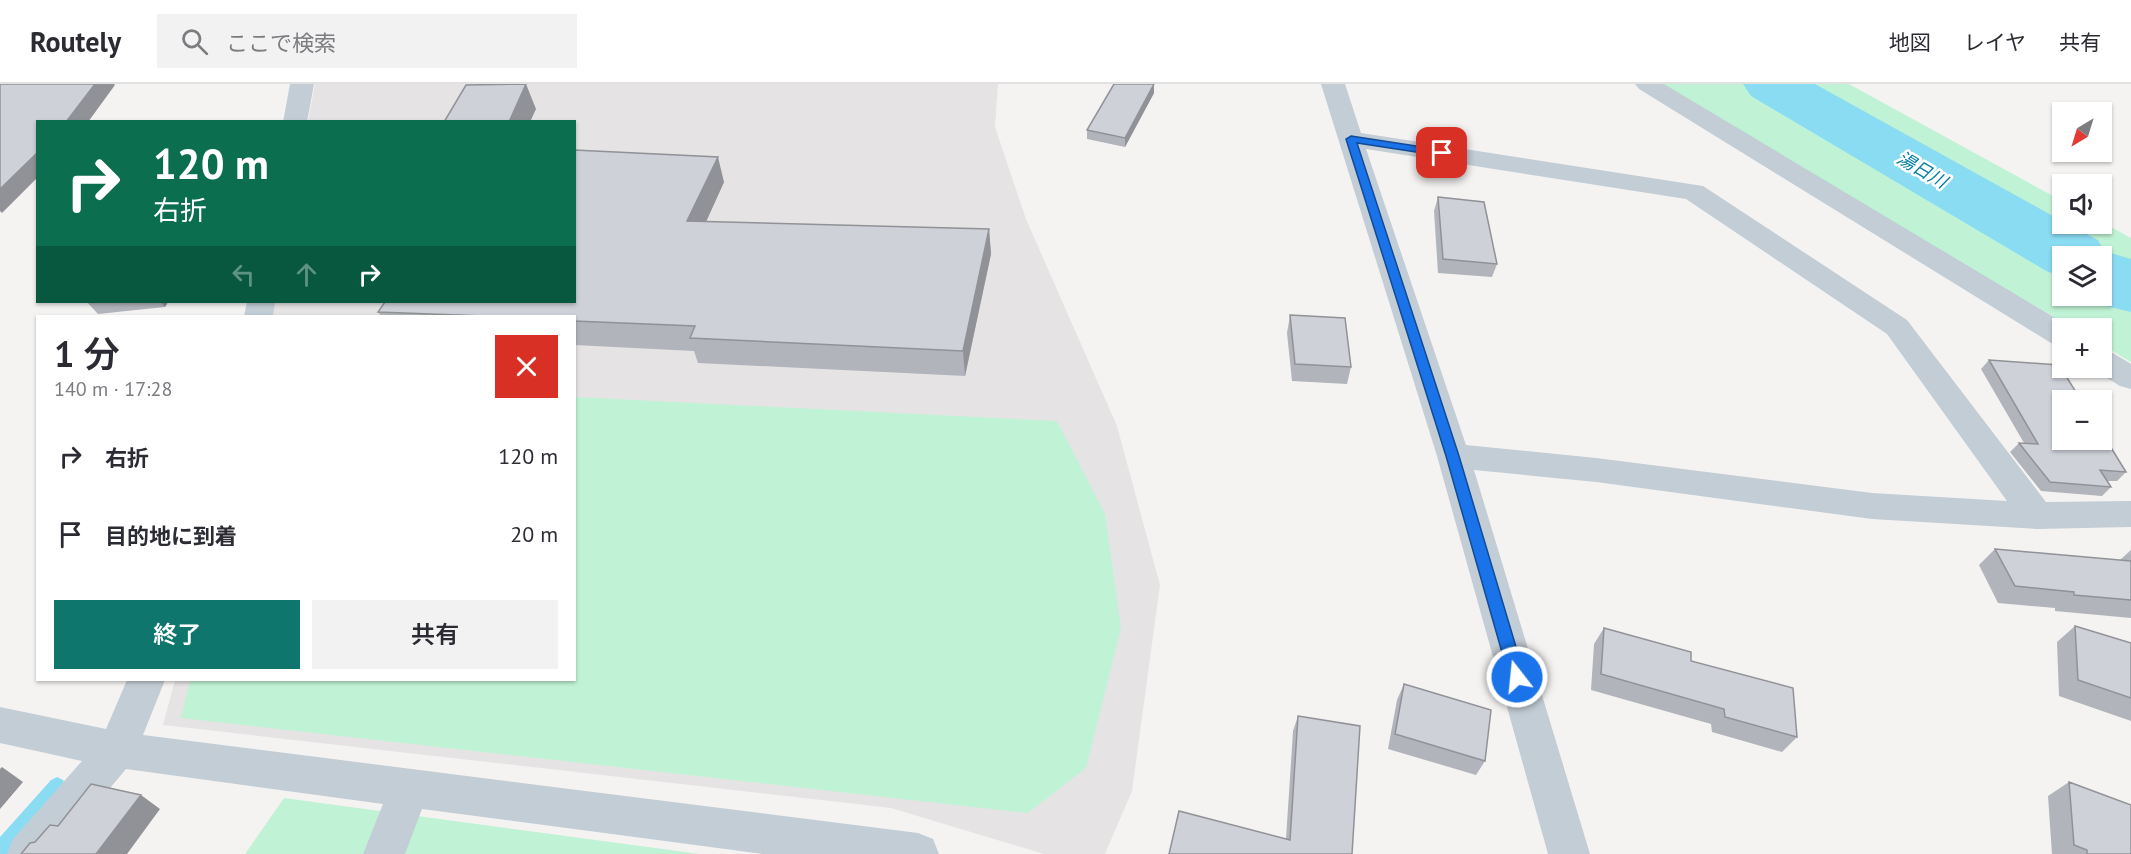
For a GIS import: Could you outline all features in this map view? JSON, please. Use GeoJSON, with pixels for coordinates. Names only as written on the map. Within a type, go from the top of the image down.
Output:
{"type":"FeatureCollection","features":[{"type":"Feature","properties":{"kind":"street"},"geometry":{"type":"LineString","coordinates":[[295,120],[302,84]]}},
{"type":"Feature","properties":{"kind":"street"},"geometry":{"type":"LineString","coordinates":[[1333,84],[1453,456],[1569,854]]}},
{"type":"Feature","properties":{"kind":"street"},"geometry":{"type":"LineString","coordinates":[[1647,84],[2052,330]]}},
{"type":"Feature","properties":{"kind":"street"},"geometry":{"type":"LineString","coordinates":[[1351,139],[1694,192],[1897,327],[2037,516]]}},
{"type":"Feature","properties":{"kind":"street"},"geometry":{"type":"LineString","coordinates":[[2112,366],[2131,378]]}},
{"type":"Feature","properties":{"kind":"street"},"geometry":{"type":"LineString","coordinates":[[1453,456],[1596,470],[1872,506],[2037,516],[2131,514]]}},
{"type":"Feature","properties":{"kind":"street"},"geometry":{"type":"LineString","coordinates":[[28,854],[117,750],[146,681]]}},
{"type":"Feature","properties":{"kind":"street"},"geometry":{"type":"LineString","coordinates":[[0,724],[117,750],[918,854]]}},
{"type":"Feature","properties":{"kind":"street"},"geometry":{"type":"LineString","coordinates":[[384,854],[410,788]]}},
{"type":"Feature","properties":{"kind":"shaded area"},"geometry":{"type":"Polygon","coordinates":[[[315,84],[998,84],[995,127],[1026,219],[1117,426],[1160,585],[1132,791],[1105,854],[1044,854],[891,808],[163,725],[175,681],[576,681],[576,315],[272,315],[275,303],[576,303],[576,120],[308,120],[315,84]]]}},
{"type":"Feature","properties":{"kind":"green space"},"geometry":{"type":"Polygon","coordinates":[[[1655,84],[1849,84],[2052,196],[2052,234],[2112,234],[2112,228],[2131,238],[2131,362],[2112,351],[2112,318],[2056,318],[1655,84]]]}},
{"type":"Feature","properties":{"kind":"green space"},"geometry":{"type":"Polygon","coordinates":[[[576,397],[1057,421],[1105,514],[1121,628],[1086,768],[1028,813],[181,718],[190,681],[576,681],[576,397]]]}},
{"type":"Feature","properties":{"kind":"green space"},"geometry":{"type":"Polygon","coordinates":[[[284,798],[700,854],[245,854],[284,798]]]}},
{"type":"Feature","properties":{"kind":"building"},"geometry":{"type":"Polygon","coordinates":[[[0,84],[95,84],[68,120],[36,120],[36,154],[0,189],[0,84]]]}},
{"type":"Feature","properties":{"kind":"building"},"geometry":{"type":"Polygon","coordinates":[[[526,84],[510,120],[445,120],[466,85],[526,84]]]}},
{"type":"Feature","properties":{"kind":"building"},"geometry":{"type":"Polygon","coordinates":[[[1114,84],[1154,84],[1125,138],[1087,130],[1114,84]]]}},
{"type":"Feature","properties":{"kind":"building"},"geometry":{"type":"Polygon","coordinates":[[[576,150],[718,157],[687,221],[989,229],[963,351],[690,338],[695,326],[576,321],[576,315],[457,315],[378,312],[384,303],[576,303],[576,150]]]}},
{"type":"Feature","properties":{"kind":"building"},"geometry":{"type":"Polygon","coordinates":[[[1438,197],[1484,202],[1497,264],[1443,259],[1438,197]]]}},
{"type":"Feature","properties":{"kind":"building"},"geometry":{"type":"Polygon","coordinates":[[[1290,315],[1345,318],[1351,367],[1295,364],[1290,315]]]}},
{"type":"Feature","properties":{"kind":"building"},"geometry":{"type":"Polygon","coordinates":[[[1989,360],[2052,364],[2052,378],[2067,378],[2075,390],[2052,390],[2052,450],[2112,449],[2126,472],[2100,470],[2111,487],[2050,482],[2019,443],[2038,444],[1989,360]]]}},
{"type":"Feature","properties":{"kind":"building"},"geometry":{"type":"Polygon","coordinates":[[[1995,549],[2131,561],[2131,600],[2074,595],[2074,592],[2015,586],[1995,549]]]}},
{"type":"Feature","properties":{"kind":"building"},"geometry":{"type":"Polygon","coordinates":[[[2075,626],[2131,643],[2131,698],[2078,680],[2075,626]]]}},
{"type":"Feature","properties":{"kind":"building"},"geometry":{"type":"Polygon","coordinates":[[[1604,628],[1691,652],[1691,661],[1793,688],[1797,737],[1725,717],[1724,709],[1601,674],[1604,628]]]}},
{"type":"Feature","properties":{"kind":"building"},"geometry":{"type":"Polygon","coordinates":[[[1404,684],[1491,710],[1485,761],[1395,734],[1404,684]]]}},
{"type":"Feature","properties":{"kind":"building"},"geometry":{"type":"Polygon","coordinates":[[[1298,716],[1360,726],[1352,854],[1169,854],[1179,811],[1290,840],[1298,716]]]}},
{"type":"Feature","properties":{"kind":"building"},"geometry":{"type":"Polygon","coordinates":[[[2069,782],[2131,805],[2131,854],[2087,854],[2087,850],[2074,845],[2069,782]]]}},
{"type":"Feature","properties":{"kind":"building"},"geometry":{"type":"Polygon","coordinates":[[[91,784],[141,795],[96,854],[21,854],[50,825],[58,826],[91,784]]]}},
{"type":"Feature","properties":{"kind":"waterway","name":"湯日川"},"geometry":{"type":"LineString","coordinates":[[1772,84],[2056,246]]}},
{"type":"Feature","properties":{"kind":"waterway","name":"湯日川"},"geometry":{"type":"LineString","coordinates":[[2112,279],[2131,289]]}},
{"type":"Feature","properties":{"kind":"waterway"},"geometry":{"type":"LineString","coordinates":[[0,850],[57,785]]}},
{"type":"Feature","properties":{"kind":"route"},"geometry":{"type":"LineString","coordinates":[[1442,153],[1351,139],[1453,456],[1517,677]]}}]}
